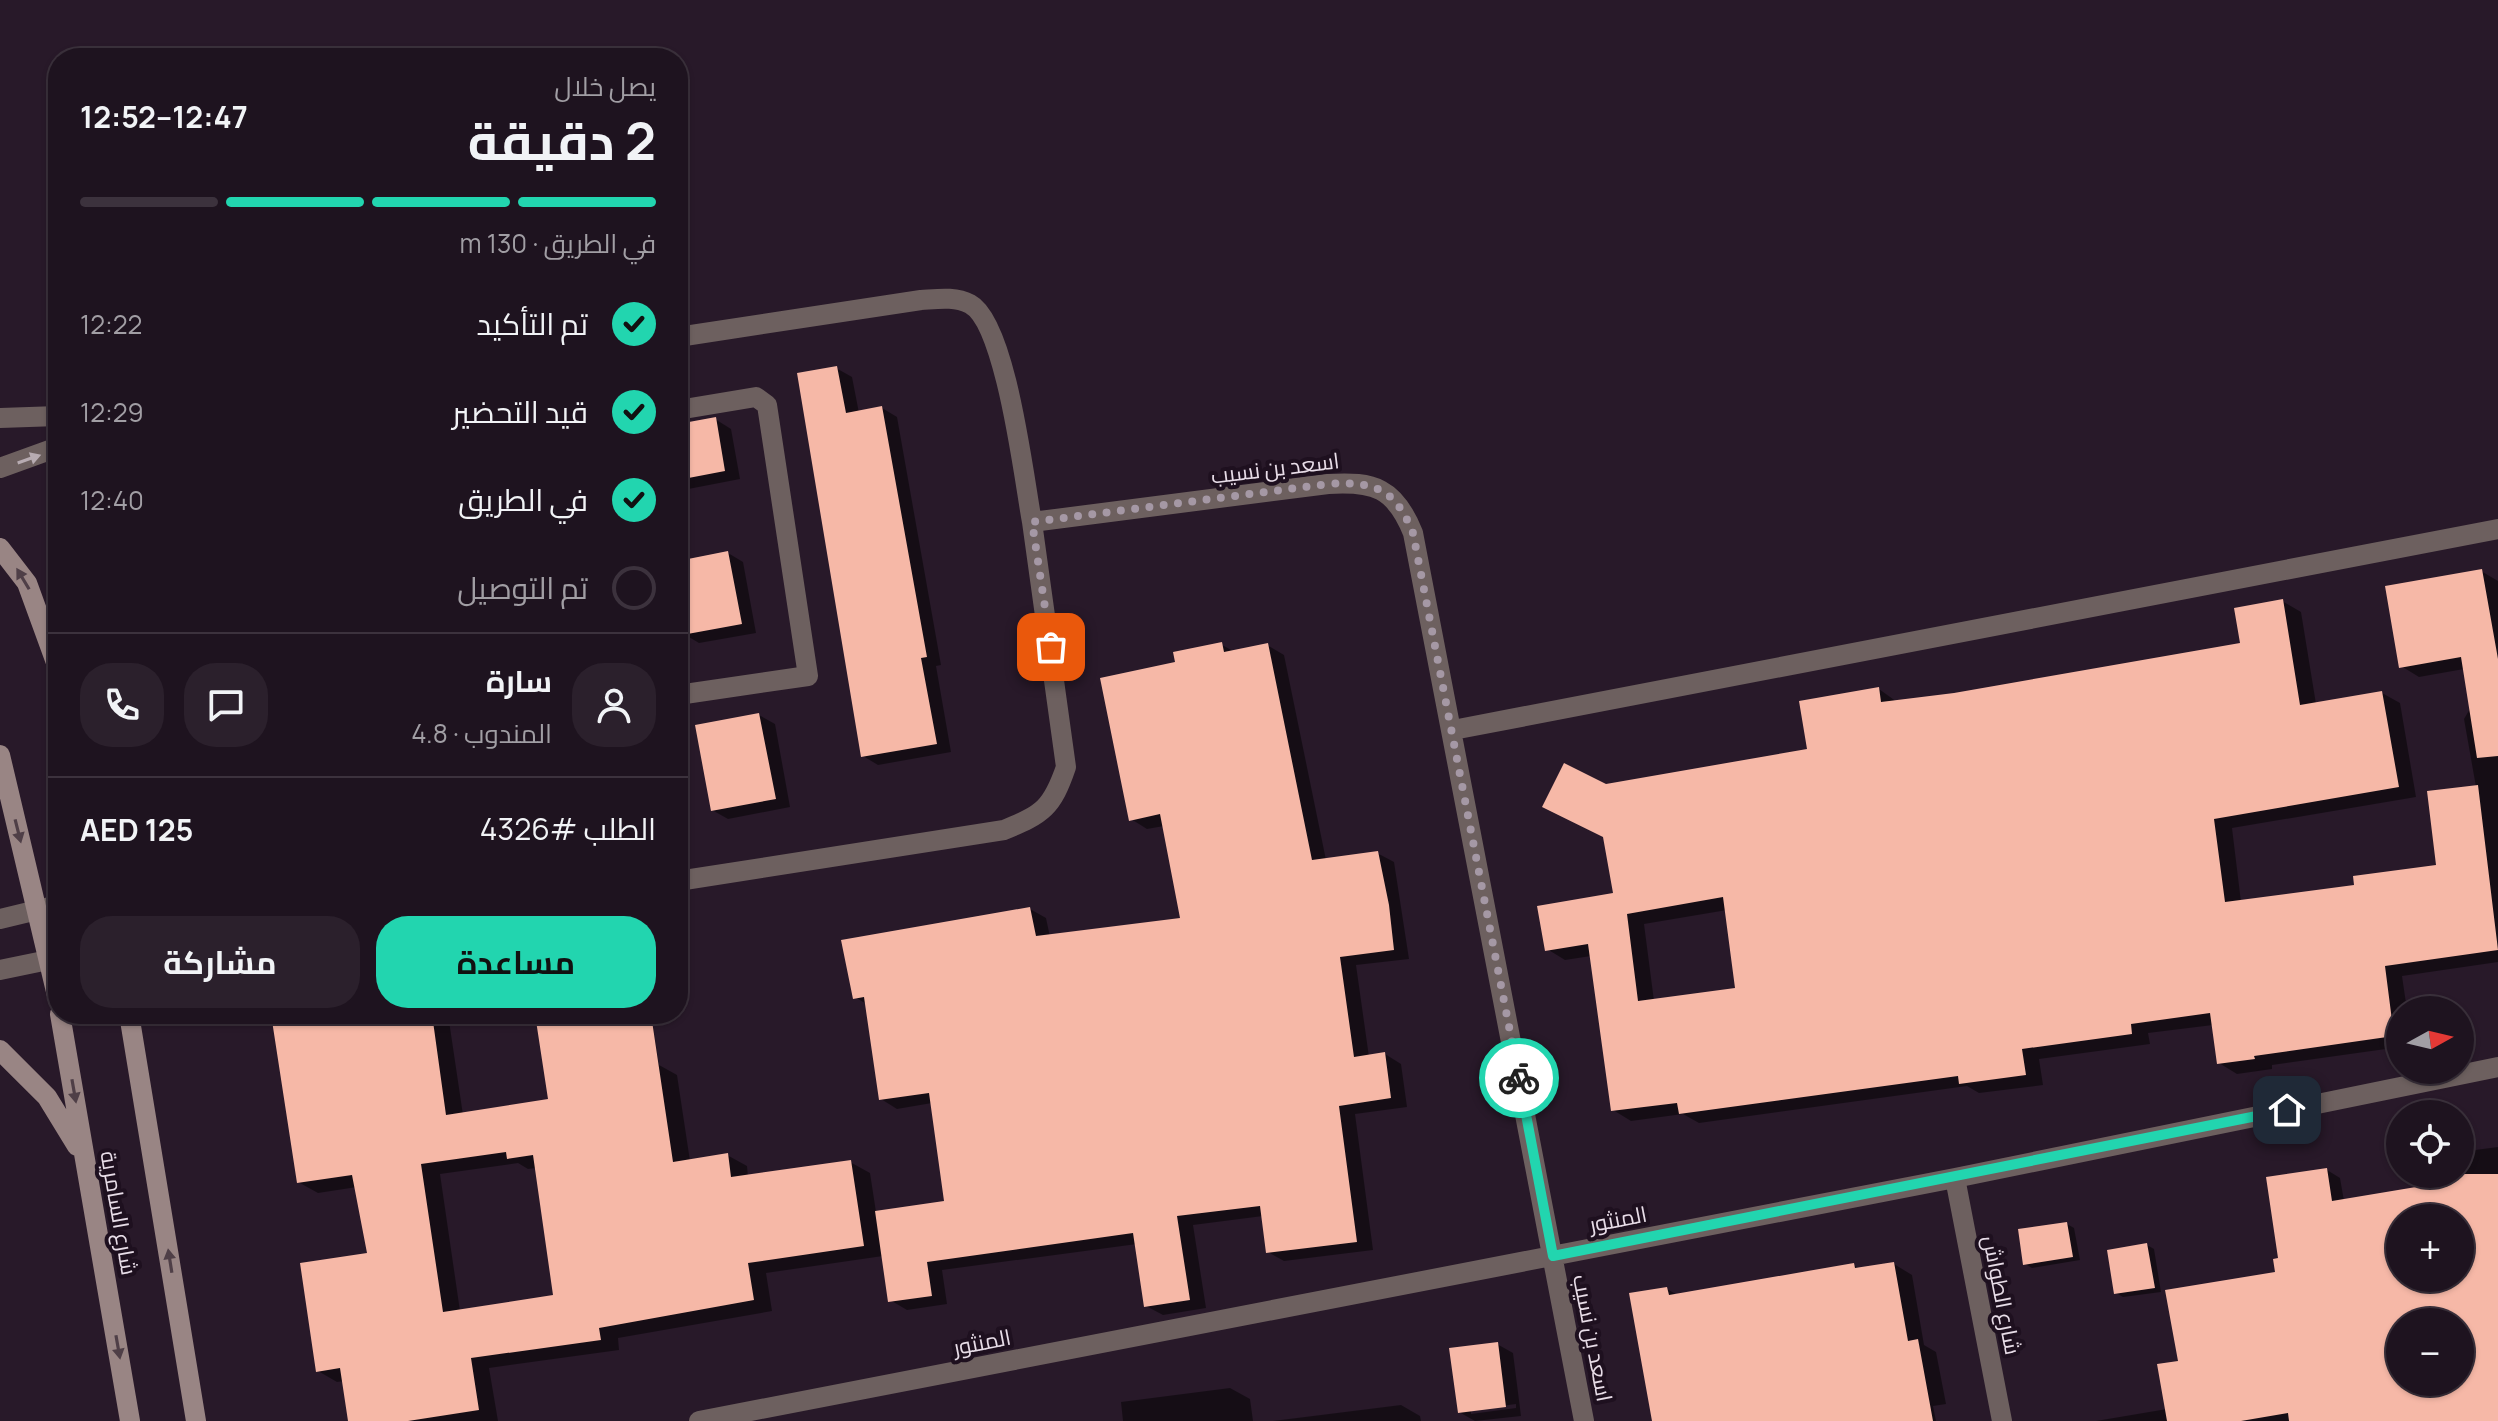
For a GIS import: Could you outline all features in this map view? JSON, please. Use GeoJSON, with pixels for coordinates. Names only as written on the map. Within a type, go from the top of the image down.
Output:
{"type":"FeatureCollection","features":[{"type":"Feature","properties":{"kind":"street"},"geometry":{"type":"LineString","coordinates":[[688,335],[947,298],[971,304],[988,321],[999,349],[1032,522],[1066,767],[1056,796],[1039,816],[1004,830],[688,879]]}},
{"type":"Feature","properties":{"kind":"street"},"geometry":{"type":"LineString","coordinates":[[688,408],[748,398],[763,399],[767,405],[808,676],[688,694]]}},
{"type":"Feature","properties":{"kind":"street"},"geometry":{"type":"LineString","coordinates":[[0,418],[48,416]]}},
{"type":"Feature","properties":{"kind":"street"},"geometry":{"type":"LineString","coordinates":[[0,468],[48,451]]}},
{"type":"Feature","properties":{"kind":"street","name":"اسعد بن نسيب"},"geometry":{"type":"LineString","coordinates":[[1032,522],[1328,484],[1354,483],[1377,487],[1398,504],[1413,533],[1453,730],[1584,1421]]}},
{"type":"Feature","properties":{"kind":"street"},"geometry":{"type":"LineString","coordinates":[[1453,730],[2498,529]]}},
{"type":"Feature","properties":{"kind":"street"},"geometry":{"type":"LineString","coordinates":[[0,548],[27,583],[48,641]]}},
{"type":"Feature","properties":{"kind":"street"},"geometry":{"type":"LineString","coordinates":[[0,755],[48,908],[0,919]]}},
{"type":"Feature","properties":{"kind":"street"},"geometry":{"type":"LineString","coordinates":[[0,970],[48,960]]}},
{"type":"Feature","properties":{"kind":"street","name":"شارع السامرية"},"geometry":{"type":"LineString","coordinates":[[62,1024],[130,1421]]}},
{"type":"Feature","properties":{"kind":"street","name":"شارع السامرية"},"geometry":{"type":"LineString","coordinates":[[131,1024],[196,1421]]}},
{"type":"Feature","properties":{"kind":"street"},"geometry":{"type":"LineString","coordinates":[[0,1050],[47,1097],[86,1165]]}},
{"type":"Feature","properties":{"kind":"street","name":"المنثور"},"geometry":{"type":"LineString","coordinates":[[699,1421],[1955,1178],[2498,1067]]}},
{"type":"Feature","properties":{"kind":"street","name":"شارع الطواش"},"geometry":{"type":"LineString","coordinates":[[1955,1178],[2002,1421]]}},
{"type":"Feature","properties":{"kind":"building"},"geometry":{"type":"Polygon","coordinates":[[[837,366],[846,413],[882,406],[927,657],[921,658],[937,744],[861,757],[797,373],[837,366]]]}},
{"type":"Feature","properties":{"kind":"building"},"geometry":{"type":"Polygon","coordinates":[[[716,417],[725,471],[688,478],[688,422],[716,417]]]}},
{"type":"Feature","properties":{"kind":"building"},"geometry":{"type":"Polygon","coordinates":[[[728,551],[742,624],[688,634],[688,559],[728,551]]]}},
{"type":"Feature","properties":{"kind":"building"},"geometry":{"type":"Polygon","coordinates":[[[2482,569],[2498,659],[2498,756],[2477,758],[2461,657],[2399,668],[2385,586],[2482,569]]]}},
{"type":"Feature","properties":{"kind":"building"},"geometry":{"type":"Polygon","coordinates":[[[2283,599],[2300,705],[2382,691],[2399,787],[2214,819],[2225,902],[2354,885],[2353,876],[2436,865],[2427,791],[2478,785],[2498,950],[2385,966],[2389,996],[2386,996],[2386,1037],[2217,1064],[2210,1013],[2131,1024],[2132,1034],[2022,1049],[2026,1075],[1959,1084],[1958,1076],[1679,1114],[1677,1103],[1611,1111],[1588,944],[1545,951],[1537,906],[1613,893],[1603,837],[1542,807],[1564,763],[1606,784],[1807,749],[1799,701],[1879,687],[1881,702],[1954,693],[2240,643],[2234,608],[2283,599]],[[1723,897],[1627,914],[1638,1001],[1735,988],[1723,897]]]}},
{"type":"Feature","properties":{"kind":"building"},"geometry":{"type":"Polygon","coordinates":[[[1222,642],[1224,652],[1268,643],[1312,860],[1378,851],[1394,950],[1340,957],[1354,1057],[1385,1052],[1391,1098],[1339,1106],[1357,1242],[1266,1253],[1260,1206],[1177,1216],[1190,1300],[1144,1307],[1133,1233],[927,1262],[932,1296],[888,1302],[875,1211],[944,1201],[929,1093],[879,1100],[864,997],[853,999],[841,940],[1030,907],[1036,936],[1180,918],[1160,814],[1129,821],[1100,678],[1175,662],[1173,652],[1222,642]]]}},
{"type":"Feature","properties":{"kind":"building"},"geometry":{"type":"Polygon","coordinates":[[[759,713],[776,799],[711,811],[695,725],[759,713]]]}},
{"type":"Feature","properties":{"kind":"building"},"geometry":{"type":"Polygon","coordinates":[[[273,1024],[433,1024],[446,1115],[548,1099],[537,1024],[652,1024],[673,1162],[728,1153],[731,1177],[851,1160],[864,1246],[748,1263],[754,1300],[599,1328],[601,1340],[471,1358],[479,1410],[408,1421],[348,1421],[340,1368],[316,1372],[300,1263],[367,1253],[352,1175],[297,1183],[273,1024]],[[506,1152],[421,1164],[443,1312],[553,1295],[533,1155],[507,1159],[506,1152]]]}},
{"type":"Feature","properties":{"kind":"building"},"geometry":{"type":"Polygon","coordinates":[[[2327,1168],[2332,1201],[2410,1188],[2474,1188],[2474,1174],[2498,1174],[2498,1421],[2289,1421],[2288,1413],[2241,1421],[2167,1421],[2157,1364],[2178,1361],[2165,1290],[2275,1272],[2273,1259],[2278,1258],[2266,1177],[2327,1168]]]}},
{"type":"Feature","properties":{"kind":"building"},"geometry":{"type":"Polygon","coordinates":[[[2067,1222],[2073,1257],[2023,1265],[2018,1229],[2067,1222]]]}},
{"type":"Feature","properties":{"kind":"building"},"geometry":{"type":"Polygon","coordinates":[[[2147,1243],[2155,1288],[2114,1294],[2107,1250],[2147,1243]]]}},
{"type":"Feature","properties":{"kind":"building"},"geometry":{"type":"Polygon","coordinates":[[[1894,1262],[1908,1341],[1918,1339],[1933,1421],[1652,1421],[1629,1293],[1667,1287],[1669,1295],[1854,1263],[1855,1268],[1894,1262]]]}},
{"type":"Feature","properties":{"kind":"building"},"geometry":{"type":"Polygon","coordinates":[[[1498,1342],[1506,1407],[1458,1413],[1449,1348],[1498,1342]]]}},
{"type":"Feature","properties":{"kind":"way so far"},"geometry":{"type":"LineString","coordinates":[[1051,647],[1032,522],[1328,484],[1354,483],[1377,487],[1392,496],[1405,512],[1413,533],[1519,1078]]}},
{"type":"Feature","properties":{"kind":"route"},"geometry":{"type":"LineString","coordinates":[[1519,1078],[1553,1256],[2287,1110]]}}]}
